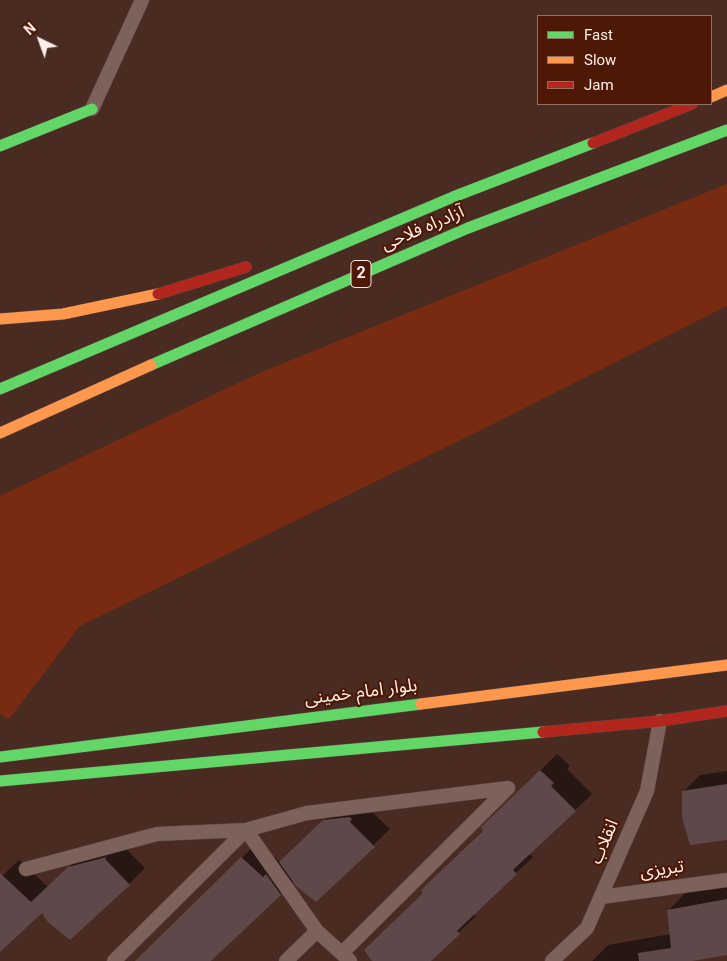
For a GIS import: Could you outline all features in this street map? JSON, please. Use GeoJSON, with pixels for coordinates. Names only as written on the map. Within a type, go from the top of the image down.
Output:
{"type":"FeatureCollection","features":[{"type":"Feature","properties":{"kind":"main road"},"geometry":{"type":"LineString","coordinates":[[712,97],[727,90]]}},
{"type":"Feature","properties":{"kind":"main road","name":"آزادراه فلاحی"},"geometry":{"type":"LineString","coordinates":[[0,389],[453,197],[689,105]]}},
{"type":"Feature","properties":{"kind":"main road"},"geometry":{"type":"LineString","coordinates":[[0,146],[92,109]]}},
{"type":"Feature","properties":{"kind":"main road","name":"آزادراه فلاحی"},"geometry":{"type":"LineString","coordinates":[[0,433],[68,401],[468,228],[727,130]]}},
{"type":"Feature","properties":{"kind":"main road"},"geometry":{"type":"LineString","coordinates":[[302,248],[453,197]]}},
{"type":"Feature","properties":{"kind":"main road"},"geometry":{"type":"LineString","coordinates":[[0,319],[77,313],[140,298],[254,264]]}},
{"type":"Feature","properties":{"kind":"main road"},"geometry":{"type":"LineString","coordinates":[[0,443],[68,401]]}},
{"type":"Feature","properties":{"kind":"main road","name":"بلوار امام خمینی"},"geometry":{"type":"LineString","coordinates":[[0,757],[727,665]]}},
{"type":"Feature","properties":{"kind":"main road"},"geometry":{"type":"LineString","coordinates":[[0,781],[660,721],[727,711]]}},
{"type":"Feature","properties":{"kind":"street"},"geometry":{"type":"LineString","coordinates":[[92,109],[142,0]]}},
{"type":"Feature","properties":{"kind":"street","name":"انقلاب"},"geometry":{"type":"LineString","coordinates":[[552,961],[588,928],[647,791],[660,721]]}},
{"type":"Feature","properties":{"kind":"street"},"geometry":{"type":"LineString","coordinates":[[26,869],[157,834],[246,830],[307,813],[508,788],[346,957],[317,931],[246,830]]}},
{"type":"Feature","properties":{"kind":"street"},"geometry":{"type":"LineString","coordinates":[[114,961],[246,830]]}},
{"type":"Feature","properties":{"kind":"street","name":"تبریزی"},"geometry":{"type":"LineString","coordinates":[[601,896],[727,880]]}},
{"type":"Feature","properties":{"kind":"street"},"geometry":{"type":"LineString","coordinates":[[286,961],[317,931]]}},
{"type":"Feature","properties":{"kind":"shaded area"},"geometry":{"type":"Polygon","coordinates":[[[727,184],[727,306],[481,430],[80,626],[9,719],[0,714],[0,496],[259,373],[727,184]]]}},
{"type":"Feature","properties":{"kind":"building"},"geometry":{"type":"Polygon","coordinates":[[[540,770],[554,783],[551,786],[576,811],[513,870],[517,874],[457,931],[460,934],[431,961],[372,961],[364,950],[423,893],[421,890],[483,831],[481,827],[540,770]]]}},
{"type":"Feature","properties":{"kind":"building"},"geometry":{"type":"Polygon","coordinates":[[[727,784],[727,840],[690,845],[682,817],[682,791],[727,784]]]}},
{"type":"Feature","properties":{"kind":"building"},"geometry":{"type":"Polygon","coordinates":[[[349,817],[352,819],[350,822],[375,847],[316,902],[296,886],[279,862],[323,820],[349,817]]]}},
{"type":"Feature","properties":{"kind":"building"},"geometry":{"type":"Polygon","coordinates":[[[107,857],[105,859],[130,885],[70,940],[48,922],[42,913],[0,952],[0,873],[31,902],[68,867],[107,857]]]}},
{"type":"Feature","properties":{"kind":"building"},"geometry":{"type":"Polygon","coordinates":[[[241,857],[263,877],[266,874],[281,895],[211,961],[135,961],[241,857]]]}},
{"type":"Feature","properties":{"kind":"building"},"geometry":{"type":"Polygon","coordinates":[[[727,899],[727,955],[692,961],[639,961],[638,953],[671,948],[667,910],[727,899]]]}},
{"type":"Feature","properties":{"kind":"traffic: fast"},"geometry":{"type":"LineString","coordinates":[[0,146],[92,109]]}},
{"type":"Feature","properties":{"kind":"traffic: fast"},"geometry":{"type":"LineString","coordinates":[[151,365],[468,228],[727,130]]}},
{"type":"Feature","properties":{"kind":"traffic: fast"},"geometry":{"type":"LineString","coordinates":[[0,389],[453,197],[593,143]]}},
{"type":"Feature","properties":{"kind":"traffic: fast"},"geometry":{"type":"LineString","coordinates":[[0,757],[421,704]]}},
{"type":"Feature","properties":{"kind":"traffic: fast"},"geometry":{"type":"LineString","coordinates":[[0,781],[543,732]]}},
{"type":"Feature","properties":{"kind":"traffic: slow"},"geometry":{"type":"LineString","coordinates":[[712,97],[727,90]]}},
{"type":"Feature","properties":{"kind":"traffic: slow"},"geometry":{"type":"LineString","coordinates":[[0,319],[63,314],[158,294]]}},
{"type":"Feature","properties":{"kind":"traffic: slow"},"geometry":{"type":"LineString","coordinates":[[0,433],[151,365]]}},
{"type":"Feature","properties":{"kind":"traffic: slow"},"geometry":{"type":"LineString","coordinates":[[421,704],[727,665]]}},
{"type":"Feature","properties":{"kind":"traffic: jam"},"geometry":{"type":"LineString","coordinates":[[593,143],[689,105]]}},
{"type":"Feature","properties":{"kind":"traffic: jam"},"geometry":{"type":"LineString","coordinates":[[158,294],[246,267]]}},
{"type":"Feature","properties":{"kind":"traffic: jam"},"geometry":{"type":"LineString","coordinates":[[543,732],[660,721],[727,711]]}}]}
